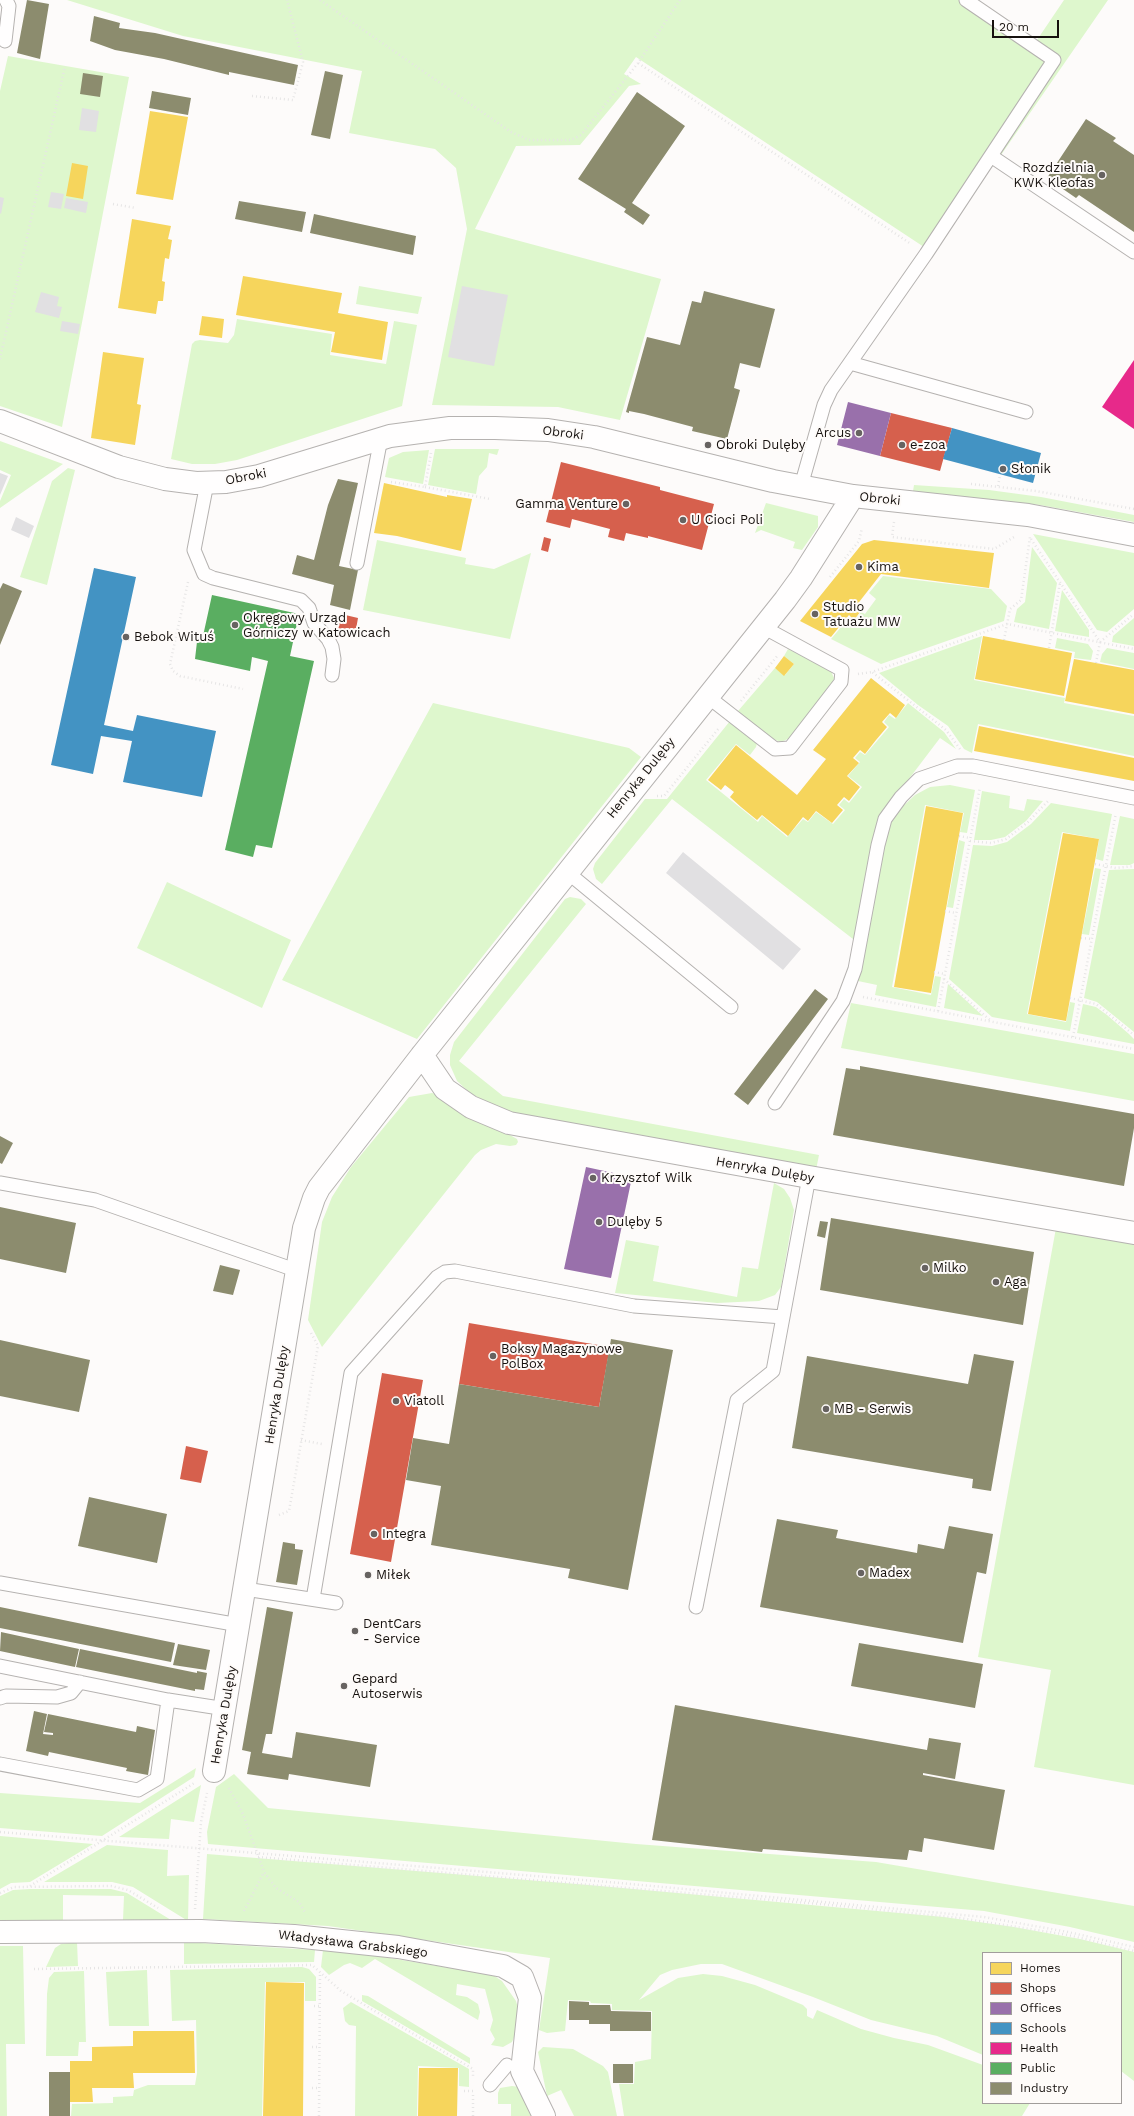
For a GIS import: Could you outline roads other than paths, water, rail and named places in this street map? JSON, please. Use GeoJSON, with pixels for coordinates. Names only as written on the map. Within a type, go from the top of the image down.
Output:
{"type":"FeatureCollection","features":[{"type":"Feature","properties":{"kind":"street","name":"Obroki"},"geometry":{"type":"LineString","coordinates":[[0,421],[119,467],[165,479],[207,483],[226,482],[259,476],[382,438],[450,428],[548,430],[594,437],[801,486],[853,496],[1028,515],[1134,535]]}},
{"type":"Feature","properties":{"kind":"street","name":"Henryka Dulęby"},"geometry":{"type":"LineString","coordinates":[[214,1771],[226,1709],[304,1228],[319,1188],[422,1055],[801,578],[853,496]]}},
{"type":"Feature","properties":{"kind":"street","name":"Henryka Dulęby"},"geometry":{"type":"LineString","coordinates":[[422,1055],[445,1088],[471,1107],[509,1123],[808,1177],[1134,1233]]}},
{"type":"Feature","properties":{"kind":"street","name":"Władysława Grabskiego"},"geometry":{"type":"LineString","coordinates":[[0,1932],[35,1930],[201,1931],[305,1937],[398,1946],[503,1966],[522,1977],[530,1998],[522,2070],[544,2116]]}},
{"type":"Feature","properties":{"kind":"lane"},"geometry":{"type":"LineString","coordinates":[[5,41],[9,6],[6,0]]}},
{"type":"Feature","properties":{"kind":"lane"},"geometry":{"type":"LineString","coordinates":[[801,486],[827,397],[926,254],[1054,60],[966,0]]}},
{"type":"Feature","properties":{"kind":"lane"},"geometry":{"type":"LineString","coordinates":[[991,156],[1134,252]]}},
{"type":"Feature","properties":{"kind":"lane"},"geometry":{"type":"LineString","coordinates":[[850,363],[1026,412]]}},
{"type":"Feature","properties":{"kind":"lane"},"geometry":{"type":"LineString","coordinates":[[357,563],[382,438]]}},
{"type":"Feature","properties":{"kind":"lane"},"geometry":{"type":"LineString","coordinates":[[207,483],[194,550],[204,574],[213,578],[301,600],[309,608],[314,623],[328,639],[332,647],[334,659],[332,675]]}},
{"type":"Feature","properties":{"kind":"lane"},"geometry":{"type":"LineString","coordinates":[[707,696],[775,749],[790,748],[841,682],[842,670],[763,627]]}},
{"type":"Feature","properties":{"kind":"lane"},"geometry":{"type":"LineString","coordinates":[[775,1103],[843,1001],[855,969],[878,845],[885,819],[901,797],[919,779],[956,766],[973,766],[1134,798]]}},
{"type":"Feature","properties":{"kind":"lane"},"geometry":{"type":"LineString","coordinates":[[567,872],[731,1007]]}},
{"type":"Feature","properties":{"kind":"lane"},"geometry":{"type":"LineString","coordinates":[[696,1607],[737,1400],[773,1371],[808,1177]]}},
{"type":"Feature","properties":{"kind":"lane"},"geometry":{"type":"LineString","coordinates":[[0,1183],[95,1200],[298,1270]]}},
{"type":"Feature","properties":{"kind":"lane"},"geometry":{"type":"LineString","coordinates":[[312,1599],[351,1373],[437,1277],[445,1272],[455,1270],[634,1306],[783,1317]]}},
{"type":"Feature","properties":{"kind":"lane"},"geometry":{"type":"LineString","coordinates":[[0,1583],[239,1625]]}},
{"type":"Feature","properties":{"kind":"lane"},"geometry":{"type":"LineString","coordinates":[[245,1589],[336,1603]]}},
{"type":"Feature","properties":{"kind":"lane"},"geometry":{"type":"LineString","coordinates":[[0,1666],[168,1700],[226,1709]]}},
{"type":"Feature","properties":{"kind":"lane"},"geometry":{"type":"LineString","coordinates":[[0,1698],[6,1696],[57,1697],[71,1693],[80,1682]]}},
{"type":"Feature","properties":{"kind":"lane"},"geometry":{"type":"LineString","coordinates":[[0,1764],[138,1790],[157,1779],[168,1700]]}},
{"type":"Feature","properties":{"kind":"lane"},"geometry":{"type":"LineString","coordinates":[[490,2085],[507,2065]]}},
{"type":"Feature","properties":{"kind":"place","name":"Rozdzielnia KWK Kleofas"},"geometry":{"type":"Point","coordinates":[1102,175]}},
{"type":"Feature","properties":{"kind":"place","name":"Arcus"},"geometry":{"type":"Point","coordinates":[859,433]}},
{"type":"Feature","properties":{"kind":"place","name":"Obroki Dulęby"},"geometry":{"type":"Point","coordinates":[708,445]}},
{"type":"Feature","properties":{"kind":"place","name":"e-zoa"},"geometry":{"type":"Point","coordinates":[902,445]}},
{"type":"Feature","properties":{"kind":"place","name":"Słonik"},"geometry":{"type":"Point","coordinates":[1003,469]}},
{"type":"Feature","properties":{"kind":"place","name":"Gamma Venture"},"geometry":{"type":"Point","coordinates":[626,504]}},
{"type":"Feature","properties":{"kind":"place","name":"U Cioci Poli"},"geometry":{"type":"Point","coordinates":[683,520]}},
{"type":"Feature","properties":{"kind":"place","name":"Kima"},"geometry":{"type":"Point","coordinates":[859,567]}},
{"type":"Feature","properties":{"kind":"place","name":"Studio Tatuażu MW"},"geometry":{"type":"Point","coordinates":[815,614]}},
{"type":"Feature","properties":{"kind":"place","name":"Okręgowy Urząd Górniczy w Katowicach"},"geometry":{"type":"Point","coordinates":[235,625]}},
{"type":"Feature","properties":{"kind":"place","name":"Bebok Wituś"},"geometry":{"type":"Point","coordinates":[126,637]}},
{"type":"Feature","properties":{"kind":"place","name":"Krzysztof Wilk"},"geometry":{"type":"Point","coordinates":[593,1178]}},
{"type":"Feature","properties":{"kind":"place","name":"Dulęby 5"},"geometry":{"type":"Point","coordinates":[599,1222]}},
{"type":"Feature","properties":{"kind":"place","name":"Milko"},"geometry":{"type":"Point","coordinates":[925,1268]}},
{"type":"Feature","properties":{"kind":"place","name":"Aga"},"geometry":{"type":"Point","coordinates":[996,1282]}},
{"type":"Feature","properties":{"kind":"place","name":"Boksy Magazynowe PolBox"},"geometry":{"type":"Point","coordinates":[493,1356]}},
{"type":"Feature","properties":{"kind":"place","name":"Viatoll"},"geometry":{"type":"Point","coordinates":[396,1401]}},
{"type":"Feature","properties":{"kind":"place","name":"MB - Serwis"},"geometry":{"type":"Point","coordinates":[826,1409]}},
{"type":"Feature","properties":{"kind":"place","name":"Integra"},"geometry":{"type":"Point","coordinates":[374,1534]}},
{"type":"Feature","properties":{"kind":"place","name":"Madex"},"geometry":{"type":"Point","coordinates":[861,1573]}},
{"type":"Feature","properties":{"kind":"place","name":"Miłek"},"geometry":{"type":"Point","coordinates":[368,1575]}},
{"type":"Feature","properties":{"kind":"place","name":"DentCars - Service"},"geometry":{"type":"Point","coordinates":[355,1631]}},
{"type":"Feature","properties":{"kind":"place","name":"Gepard Autoserwis"},"geometry":{"type":"Point","coordinates":[344,1686]}}]}
